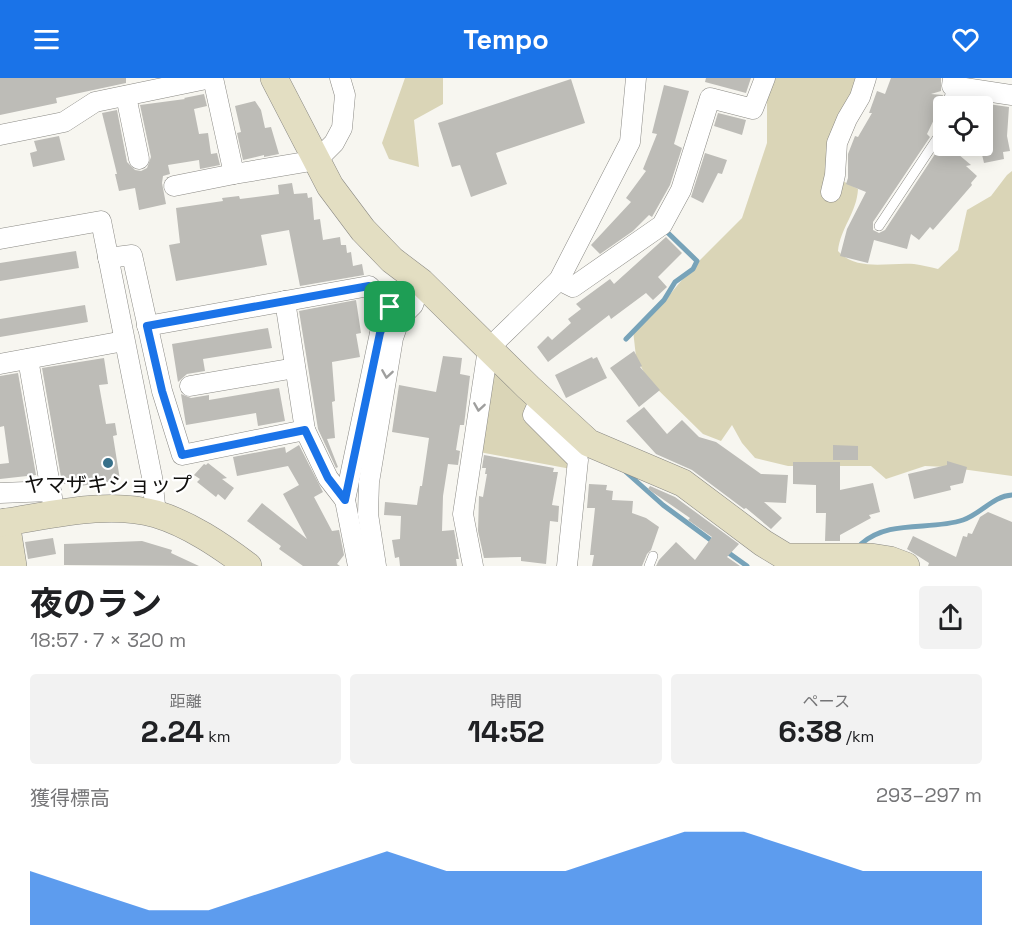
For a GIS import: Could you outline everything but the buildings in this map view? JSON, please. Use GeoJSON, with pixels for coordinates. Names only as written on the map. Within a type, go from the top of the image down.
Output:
{"type":"FeatureCollection","features":[{"type":"Feature","properties":{"kind":"street"},"geometry":{"type":"LineString","coordinates":[[0,135],[64,122],[96,102],[129,89],[212,78],[234,174]]}},
{"type":"Feature","properties":{"kind":"street"},"geometry":{"type":"LineString","coordinates":[[274,78],[330,186],[363,230],[392,260],[421,282],[540,399],[589,442],[683,483],[763,543],[781,561],[848,563],[890,560],[906,566]]}},
{"type":"Feature","properties":{"kind":"street"},"geometry":{"type":"LineString","coordinates":[[174,186],[317,160],[334,143],[342,128],[345,95],[340,78]]}},
{"type":"Feature","properties":{"kind":"street"},"geometry":{"type":"LineString","coordinates":[[473,566],[463,514],[488,349],[559,280],[630,142],[636,78]]}},
{"type":"Feature","properties":{"kind":"street"},"geometry":{"type":"LineString","coordinates":[[559,280],[573,287],[662,225],[681,190],[710,98],[753,109],[765,78]]}},
{"type":"Feature","properties":{"kind":"street"},"geometry":{"type":"LineString","coordinates":[[831,192],[835,175],[837,143],[860,97],[866,78]]}},
{"type":"Feature","properties":{"kind":"street"},"geometry":{"type":"LineString","coordinates":[[953,82],[1012,95]]}},
{"type":"Feature","properties":{"kind":"street"},"geometry":{"type":"LineString","coordinates":[[129,89],[139,159]]}},
{"type":"Feature","properties":{"kind":"street"},"geometry":{"type":"LineString","coordinates":[[0,239],[101,221],[152,477],[156,514]]}},
{"type":"Feature","properties":{"kind":"street"},"geometry":{"type":"LineString","coordinates":[[108,258],[132,255],[162,391],[182,455],[305,430]]}},
{"type":"Feature","properties":{"kind":"street"},"geometry":{"type":"LineString","coordinates":[[358,566],[345,500],[380,333],[390,307],[399,293],[421,282]]}},
{"type":"Feature","properties":{"kind":"street"},"geometry":{"type":"LineString","coordinates":[[376,566],[368,514],[369,482],[393,338],[400,318],[413,305],[421,282]]}},
{"type":"Feature","properties":{"kind":"street"},"geometry":{"type":"LineString","coordinates":[[147,326],[369,286],[390,307]]}},
{"type":"Feature","properties":{"kind":"street"},"geometry":{"type":"LineString","coordinates":[[285,301],[305,430],[328,478],[345,500]]}},
{"type":"Feature","properties":{"kind":"street"},"geometry":{"type":"LineString","coordinates":[[0,364],[124,341]]}},
{"type":"Feature","properties":{"kind":"street"},"geometry":{"type":"LineString","coordinates":[[27,359],[52,503]]}},
{"type":"Feature","properties":{"kind":"street"},"geometry":{"type":"LineString","coordinates":[[190,386],[295,368]]}},
{"type":"Feature","properties":{"kind":"street"},"geometry":{"type":"LineString","coordinates":[[540,399],[533,415],[578,460],[567,566]]}},
{"type":"Feature","properties":{"kind":"street"},"geometry":{"type":"LineString","coordinates":[[0,493],[52,503],[132,509],[156,514],[191,529],[248,566]]}},
{"type":"Feature","properties":{"kind":"street"},"geometry":{"type":"LineString","coordinates":[[13,566],[3,523],[52,503]]}},
{"type":"Feature","properties":{"kind":"lane"},"geometry":{"type":"LineString","coordinates":[[879,226],[933,145]]}},
{"type":"Feature","properties":{"kind":"lane"},"geometry":{"type":"LineString","coordinates":[[650,566],[653,556]]}},
{"type":"Feature","properties":{"kind":"shaded area"},"geometry":{"type":"Polygon","coordinates":[[[405,78],[443,78],[443,104],[414,120],[419,167],[389,159],[382,143],[405,78]]]}},
{"type":"Feature","properties":{"kind":"shaded area"},"geometry":{"type":"Polygon","coordinates":[[[774,78],[861,78],[839,179],[858,189],[855,205],[839,243],[838,251],[854,262],[874,265],[914,264],[938,269],[958,250],[967,210],[991,196],[1012,171],[1012,476],[925,466],[886,479],[871,466],[788,466],[755,458],[742,443],[732,425],[721,441],[703,434],[648,380],[636,357],[633,330],[657,310],[691,269],[742,218],[767,143],[767,98],[774,78]]]}},
{"type":"Feature","properties":{"kind":"shaded area"},"geometry":{"type":"Polygon","coordinates":[[[498,368],[531,403],[571,462],[571,469],[479,452],[491,373],[498,368]]]}},
{"type":"Feature","properties":{"kind":"waterway"},"geometry":{"type":"LineString","coordinates":[[626,339],[664,300],[675,282],[693,269],[697,261],[666,231]]}},
{"type":"Feature","properties":{"kind":"waterway"},"geometry":{"type":"LineString","coordinates":[[626,472],[663,505],[716,544]]}},
{"type":"Feature","properties":{"kind":"waterway"},"geometry":{"type":"LineString","coordinates":[[861,544],[884,531],[963,520],[999,498],[1012,495]]}},
{"type":"Feature","properties":{"kind":"waterway"},"geometry":{"type":"LineString","coordinates":[[726,551],[747,566]]}},
{"type":"Feature","properties":{"kind":"place","name":"ヤマザキショップ"},"geometry":{"type":"Point","coordinates":[108,463]}},
{"type":"Feature","properties":{"kind":"route"},"geometry":{"type":"LineString","coordinates":[[369,286],[390,307],[380,333],[345,500],[328,478],[305,430],[182,455],[162,391],[147,326],[369,286]]}}]}
